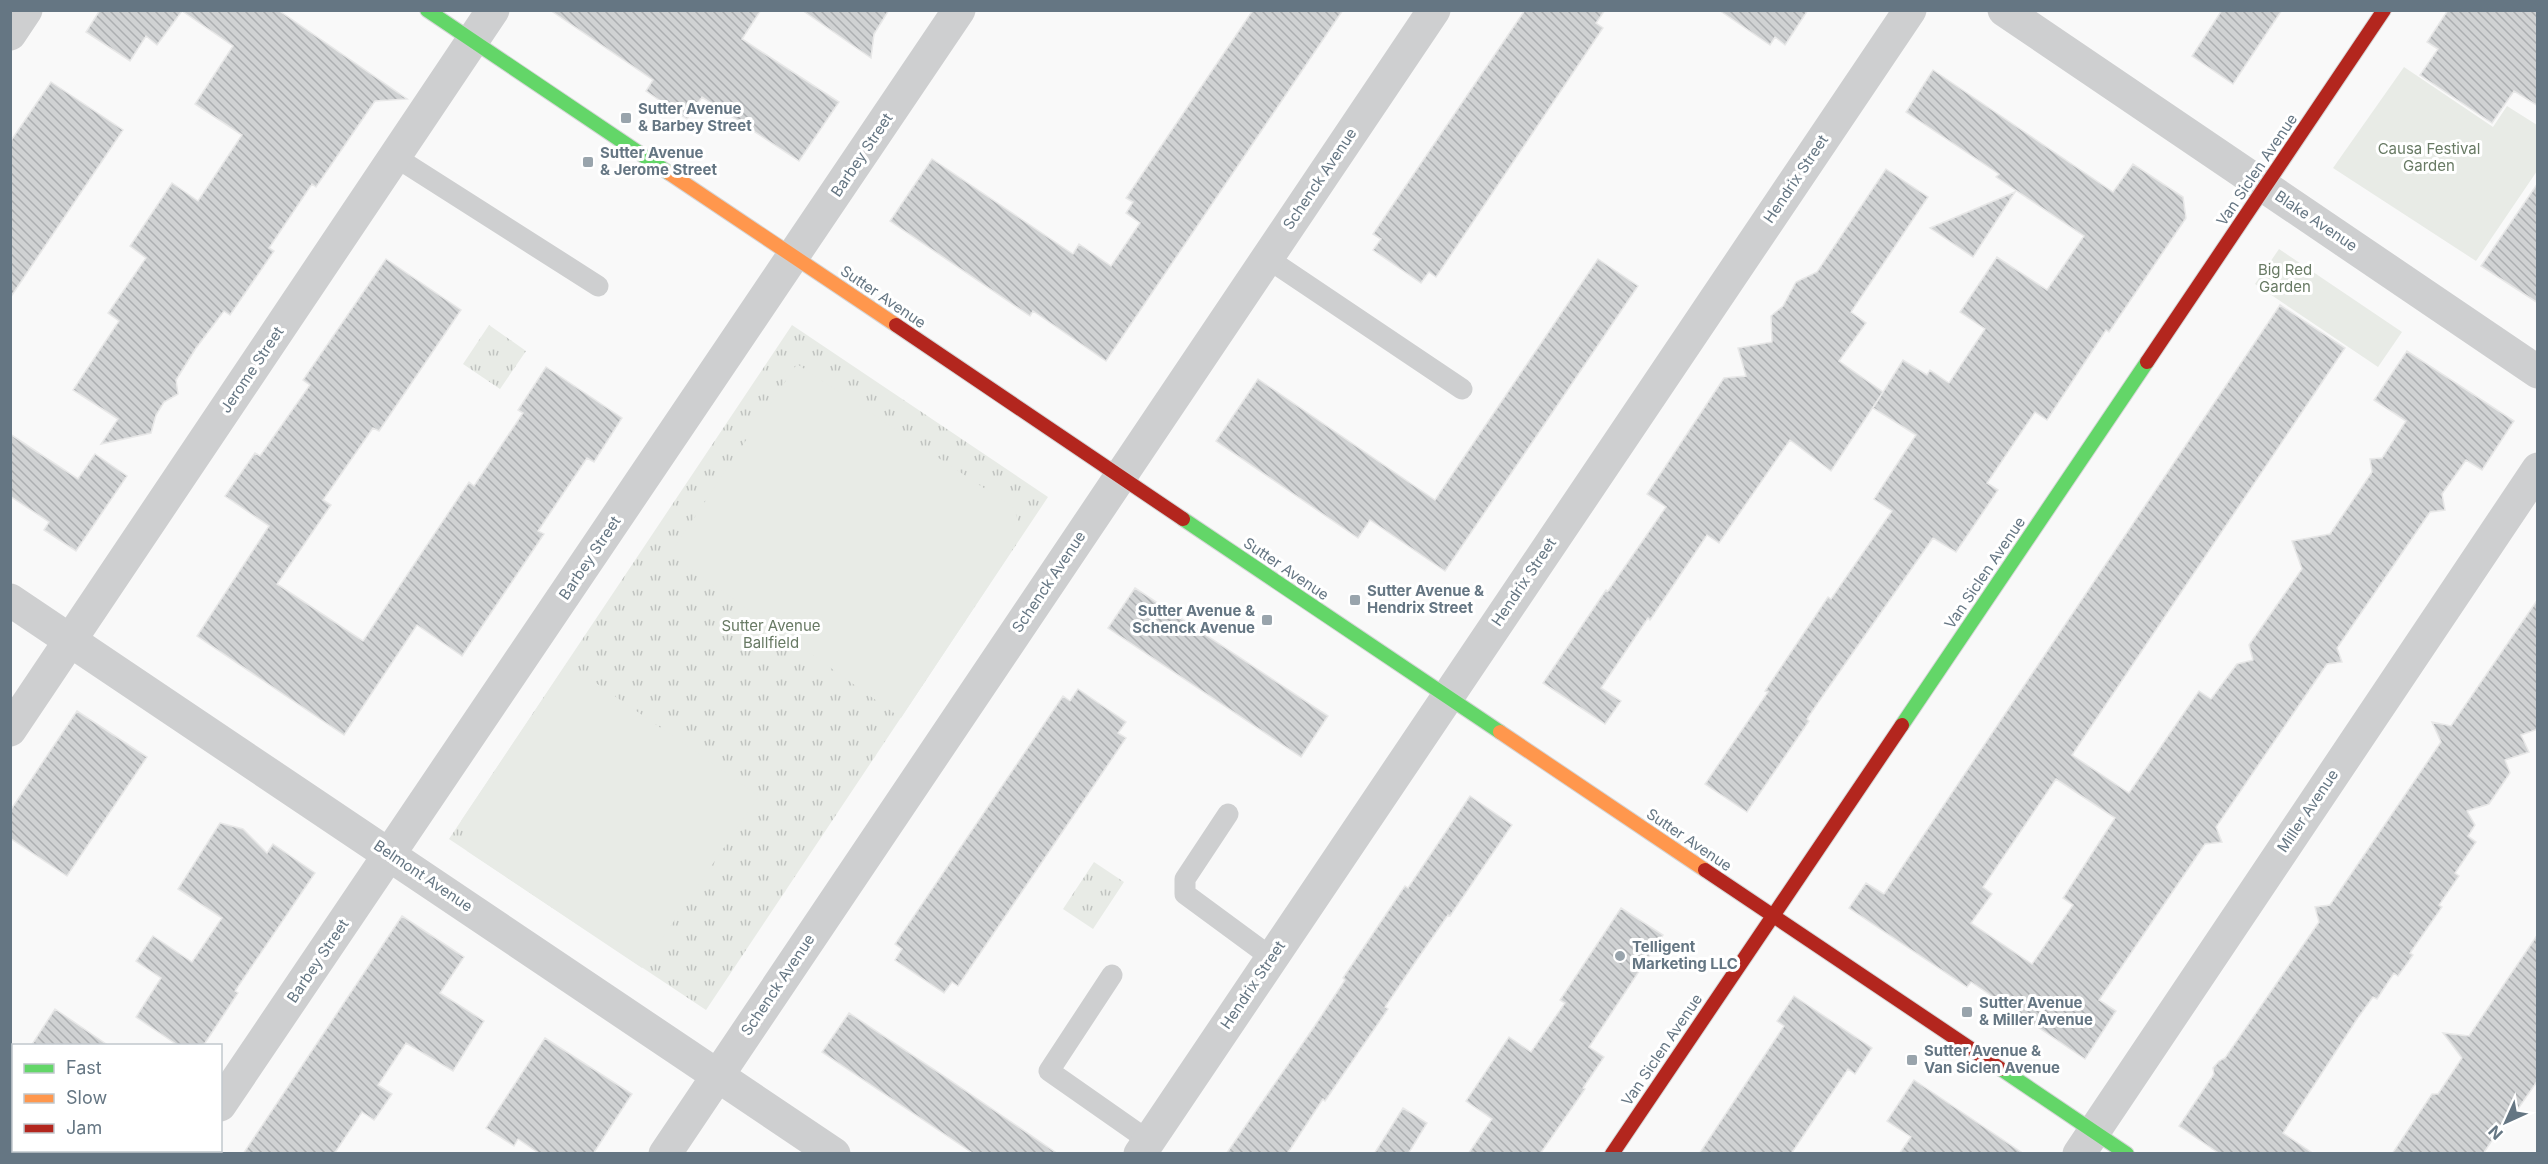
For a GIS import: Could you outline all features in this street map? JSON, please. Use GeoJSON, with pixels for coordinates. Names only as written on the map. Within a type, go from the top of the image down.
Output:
{"type":"FeatureCollection","features":[{"type":"Feature","properties":{"kind":"street"},"geometry":{"type":"LineString","coordinates":[[10,34],[26,10]]}},
{"type":"Feature","properties":{"kind":"street","name":"Sutter Avenue"},"geometry":{"type":"LineString","coordinates":[[427,10],[1773,917],[2086,1142],[2127,1154]]}},
{"type":"Feature","properties":{"kind":"street","name":"Jerome Street"},"geometry":{"type":"LineString","coordinates":[[10,730],[493,10]]}},
{"type":"Feature","properties":{"kind":"street","name":"Barbey Street"},"geometry":{"type":"LineString","coordinates":[[222,1102],[959,10]]}},
{"type":"Feature","properties":{"kind":"street","name":"Schenck Avenue"},"geometry":{"type":"LineString","coordinates":[[665,1154],[1434,10]]}},
{"type":"Feature","properties":{"kind":"street","name":"Hendrix Street"},"geometry":{"type":"LineString","coordinates":[[1145,1147],[1910,10]]}},
{"type":"Feature","properties":{"kind":"street","name":"Blake Avenue"},"geometry":{"type":"LineString","coordinates":[[2004,10],[2538,372]]}},
{"type":"Feature","properties":{"kind":"street","name":"Van Siclen Avenue"},"geometry":{"type":"LineString","coordinates":[[1612,1154],[2384,10]]}},
{"type":"Feature","properties":{"kind":"street","name":"Miller Avenue"},"geometry":{"type":"LineString","coordinates":[[2086,1142],[2538,469]]}},
{"type":"Feature","properties":{"kind":"street","name":"Belmont Avenue"},"geometry":{"type":"LineString","coordinates":[[10,600],[834,1154]]}},
{"type":"Feature","properties":{"kind":"lane"},"geometry":{"type":"LineString","coordinates":[[394,156],[598,286]]}},
{"type":"Feature","properties":{"kind":"lane"},"geometry":{"type":"LineString","coordinates":[[1267,258],[1462,388]]}},
{"type":"Feature","properties":{"kind":"lane"},"geometry":{"type":"LineString","coordinates":[[1228,814],[1185,879],[1185,894],[1272,958]]}},
{"type":"Feature","properties":{"kind":"lane"},"geometry":{"type":"LineString","coordinates":[[1112,975],[1049,1071],[1145,1147]]}},
{"type":"Feature","properties":{"kind":"green space","name":"Causa Festival Garden"},"geometry":{"type":"Polygon","coordinates":[[[2404,67],[2493,127],[2507,106],[2537,125],[2537,171],[2476,261],[2333,168],[2404,67]]]}},
{"type":"Feature","properties":{"kind":"green space","name":"Big Red Garden"},"geometry":{"type":"Polygon","coordinates":[[[2279,249],[2402,332],[2378,367],[2255,284],[2279,249]]]}},
{"type":"Feature","properties":{"kind":"green space"},"geometry":{"type":"Polygon","coordinates":[[[489,325],[526,351],[500,389],[463,364],[489,325]]]}},
{"type":"Feature","properties":{"kind":"green space","name":"Sutter Avenue Ballfield"},"geometry":{"type":"Polygon","coordinates":[[[792,325],[1048,497],[706,1010],[449,839],[792,325]]]}},
{"type":"Feature","properties":{"kind":"green space"},"geometry":{"type":"Polygon","coordinates":[[[797,364],[1014,508],[1022,535],[901,718],[670,554],[797,364]]]}},
{"type":"Feature","properties":{"kind":"green space"},"geometry":{"type":"Polygon","coordinates":[[[567,663],[759,796],[642,968],[467,851],[461,821],[567,663]]]}},
{"type":"Feature","properties":{"kind":"green space"},"geometry":{"type":"Polygon","coordinates":[[[1094,862],[1124,882],[1093,929],[1063,909],[1094,862]]]}},
{"type":"Feature","properties":{"kind":"building"},"geometry":{"type":"Polygon","coordinates":[[[100,10],[278,10],[407,99],[375,101],[316,187],[312,184],[269,248],[274,251],[230,315],[224,311],[196,348],[176,380],[178,394],[164,402],[156,415],[151,433],[101,444],[118,419],[73,390],[119,321],[108,313],[146,258],[130,246],[172,183],[198,201],[242,135],[195,104],[233,46],[182,11],[157,45],[146,36],[130,61],[86,32],[100,10]]]}},
{"type":"Feature","properties":{"kind":"building"},"geometry":{"type":"Polygon","coordinates":[[[550,10],[761,10],[742,39],[839,102],[799,161],[702,97],[687,119],[646,91],[653,80],[550,10]]]}},
{"type":"Feature","properties":{"kind":"building"},"geometry":{"type":"Polygon","coordinates":[[[802,10],[889,10],[874,34],[871,58],[802,10]]]}},
{"type":"Feature","properties":{"kind":"building"},"geometry":{"type":"Polygon","coordinates":[[[1253,10],[1343,10],[1106,361],[1033,311],[1030,316],[890,221],[932,159],[1073,254],[1079,244],[1111,266],[1140,223],[1126,213],[1133,202],[1126,198],[1253,10]]]}},
{"type":"Feature","properties":{"kind":"building"},"geometry":{"type":"Polygon","coordinates":[[[1525,10],[1605,10],[1596,23],[1603,28],[1436,277],[1429,272],[1421,283],[1373,250],[1381,239],[1373,234],[1525,10]]]}},
{"type":"Feature","properties":{"kind":"building"},"geometry":{"type":"Polygon","coordinates":[[[1719,10],[1808,10],[1785,45],[1775,37],[1770,45],[1719,10]]]}},
{"type":"Feature","properties":{"kind":"building"},"geometry":{"type":"Polygon","coordinates":[[[2222,10],[2282,10],[2233,84],[2192,56],[2222,10]]]}},
{"type":"Feature","properties":{"kind":"building"},"geometry":{"type":"Polygon","coordinates":[[[2448,10],[2538,10],[2538,106],[2514,91],[2492,123],[2420,75],[2438,49],[2427,42],[2448,10]]]}},
{"type":"Feature","properties":{"kind":"building"},"geometry":{"type":"Polygon","coordinates":[[[1933,70],[2113,192],[2133,164],[2183,197],[2186,218],[2109,332],[2106,330],[2047,420],[2035,412],[1987,483],[1998,490],[1956,552],[1933,538],[1807,719],[1809,721],[1747,812],[1705,784],[1768,692],[1765,691],[1828,597],[1831,599],[1892,511],[1874,499],[1916,435],[1873,408],[1903,360],[1927,375],[1930,370],[1949,383],[1985,329],[1960,312],[1997,257],[2047,290],[2084,236],[1996,177],[1999,174],[1906,112],[1933,70]]]}},
{"type":"Feature","properties":{"kind":"building"},"geometry":{"type":"Polygon","coordinates":[[[51,82],[123,130],[10,298],[10,142],[51,82]]]}},
{"type":"Feature","properties":{"kind":"building"},"geometry":{"type":"Polygon","coordinates":[[[1886,169],[1928,197],[1851,312],[1866,323],[1839,361],[1883,392],[1831,471],[1790,440],[1719,543],[1707,535],[1601,688],[1621,701],[1605,724],[1543,683],[1666,507],[1647,494],[1724,378],[1746,376],[1738,348],[1772,342],[1771,316],[1783,306],[1796,282],[1817,272],[1886,169]]]}},
{"type":"Feature","properties":{"kind":"building"},"geometry":{"type":"Polygon","coordinates":[[[2538,183],[2538,303],[2481,266],[2538,183]]]}},
{"type":"Feature","properties":{"kind":"building"},"geometry":{"type":"Polygon","coordinates":[[[2015,192],[1973,257],[1930,228],[2015,192]]]}},
{"type":"Feature","properties":{"kind":"building"},"geometry":{"type":"Polygon","coordinates":[[[386,259],[461,310],[379,431],[373,428],[323,500],[331,505],[277,584],[363,641],[469,482],[474,486],[523,413],[518,410],[546,367],[622,418],[594,462],[587,458],[538,531],[544,534],[462,656],[417,625],[344,735],[197,636],[269,526],[225,496],[255,453],[260,456],[310,385],[303,380],[386,259]]]}},
{"type":"Feature","properties":{"kind":"building"},"geometry":{"type":"Polygon","coordinates":[[[1598,259],[1638,286],[1445,571],[1370,520],[1358,538],[1216,441],[1258,379],[1435,500],[1598,259]]]}},
{"type":"Feature","properties":{"kind":"building"},"geometry":{"type":"Polygon","coordinates":[[[2280,305],[2345,348],[2072,755],[2129,793],[2199,691],[2211,699],[2237,664],[2253,660],[2249,645],[2302,569],[2292,541],[2330,534],[2372,472],[2370,459],[2382,458],[2406,421],[2374,400],[2407,351],[2514,421],[2482,470],[2466,460],[2442,494],[2445,510],[2430,512],[2337,648],[2342,662],[2327,664],[2216,827],[2222,842],[2205,844],[2099,1000],[2116,1011],[2085,1059],[1971,982],[1967,987],[1849,908],[1866,883],[1884,894],[2280,305]],[[2056,779],[1983,887],[1992,894],[1971,923],[2032,964],[2073,905],[2063,898],[2115,818],[2056,779]]]}},
{"type":"Feature","properties":{"kind":"building"},"geometry":{"type":"Polygon","coordinates":[[[10,434],[78,479],[95,454],[127,476],[76,551],[44,530],[49,522],[10,496],[10,434]]]}},
{"type":"Feature","properties":{"kind":"building"},"geometry":{"type":"Polygon","coordinates":[[[1135,588],[1328,716],[1301,757],[1108,628],[1135,588]]]}},
{"type":"Feature","properties":{"kind":"building"},"geometry":{"type":"Polygon","coordinates":[[[2538,599],[2538,729],[2521,735],[2529,752],[2505,760],[2510,773],[2489,804],[2467,811],[2475,825],[2468,836],[2476,842],[2455,873],[2459,876],[2439,905],[2442,907],[2410,953],[2413,955],[2398,976],[2394,973],[2377,999],[2373,997],[2357,1019],[2283,1133],[2314,1154],[2220,1154],[2179,1126],[2214,1074],[2213,1068],[2225,1058],[2319,922],[2315,907],[2330,905],[2441,742],[2432,722],[2451,726],[2538,599]]]}},
{"type":"Feature","properties":{"kind":"building"},"geometry":{"type":"Polygon","coordinates":[[[1078,689],[1126,722],[1118,733],[1126,738],[958,986],[952,982],[944,993],[895,960],[902,949],[895,944],[1063,696],[1070,701],[1078,689]]]}},
{"type":"Feature","properties":{"kind":"building"},"geometry":{"type":"Polygon","coordinates":[[[77,711],[147,757],[67,876],[10,838],[10,811],[77,711]]]}},
{"type":"Feature","properties":{"kind":"building"},"geometry":{"type":"Polygon","coordinates":[[[1470,796],[1512,825],[1385,1007],[1388,1009],[1325,1101],[1323,1099],[1287,1154],[1226,1154],[1314,1027],[1345,980],[1343,978],[1405,886],[1408,888],[1470,796]]]}},
{"type":"Feature","properties":{"kind":"building"},"geometry":{"type":"Polygon","coordinates":[[[220,823],[243,829],[267,853],[273,844],[315,873],[235,991],[238,993],[204,1044],[176,1044],[136,1017],[161,978],[136,961],[153,936],[192,962],[222,918],[178,889],[220,823]]]}},
{"type":"Feature","properties":{"kind":"building"},"geometry":{"type":"Polygon","coordinates":[[[1621,908],[1663,935],[1589,1047],[1604,1057],[1583,1088],[1585,1089],[1540,1154],[1468,1154],[1492,1119],[1466,1101],[1509,1037],[1531,1052],[1565,1003],[1560,1000],[1621,908]]]}},
{"type":"Feature","properties":{"kind":"building"},"geometry":{"type":"Polygon","coordinates":[[[402,916],[464,957],[440,993],[484,1021],[453,1071],[406,1043],[378,1085],[392,1094],[374,1120],[362,1112],[334,1154],[243,1154],[402,916]]]}},
{"type":"Feature","properties":{"kind":"building"},"geometry":{"type":"Polygon","coordinates":[[[2538,934],[2538,1080],[2511,1119],[2504,1122],[2483,1154],[2392,1154],[2432,1094],[2438,1094],[2462,1058],[2443,1033],[2469,1036],[2538,934]]]}},
{"type":"Feature","properties":{"kind":"building"},"geometry":{"type":"Polygon","coordinates":[[[1794,996],[1872,1048],[1855,1074],[1848,1069],[1791,1154],[1699,1154],[1784,1026],[1777,1021],[1794,996]]]}},
{"type":"Feature","properties":{"kind":"building"},"geometry":{"type":"Polygon","coordinates":[[[55,1009],[106,1044],[32,1044],[55,1009]]]}},
{"type":"Feature","properties":{"kind":"building"},"geometry":{"type":"Polygon","coordinates":[[[849,1013],[1058,1154],[974,1154],[822,1052],[849,1013]]]}},
{"type":"Feature","properties":{"kind":"building"},"geometry":{"type":"Polygon","coordinates":[[[545,1038],[632,1094],[593,1154],[540,1154],[518,1139],[514,1146],[486,1128],[545,1038]]]}},
{"type":"Feature","properties":{"kind":"building"},"geometry":{"type":"Polygon","coordinates":[[[1914,1080],[2024,1154],[1899,1154],[1911,1137],[1887,1121],[1914,1080]]]}},
{"type":"Feature","properties":{"kind":"building"},"geometry":{"type":"Polygon","coordinates":[[[1403,1108],[1427,1123],[1408,1154],[1374,1154],[1403,1108]]]}},
{"type":"Feature","properties":{"kind":"traffic: fast"},"geometry":{"type":"LineString","coordinates":[[427,10],[669,173]]}},
{"type":"Feature","properties":{"kind":"traffic: fast"},"geometry":{"type":"LineString","coordinates":[[1902,725],[2147,362]]}},
{"type":"Feature","properties":{"kind":"traffic: fast"},"geometry":{"type":"LineString","coordinates":[[1183,519],[1500,732]]}},
{"type":"Feature","properties":{"kind":"traffic: fast"},"geometry":{"type":"LineString","coordinates":[[2001,1069],[2127,1154]]}},
{"type":"Feature","properties":{"kind":"traffic: slow"},"geometry":{"type":"LineString","coordinates":[[669,173],[896,325]]}},
{"type":"Feature","properties":{"kind":"traffic: slow"},"geometry":{"type":"LineString","coordinates":[[1500,732],[1705,870]]}},
{"type":"Feature","properties":{"kind":"traffic: jam"},"geometry":{"type":"LineString","coordinates":[[2147,362],[2384,10]]}},
{"type":"Feature","properties":{"kind":"traffic: jam"},"geometry":{"type":"LineString","coordinates":[[896,325],[1183,519]]}},
{"type":"Feature","properties":{"kind":"traffic: jam"},"geometry":{"type":"LineString","coordinates":[[1612,1154],[1902,725]]}},
{"type":"Feature","properties":{"kind":"traffic: jam"},"geometry":{"type":"LineString","coordinates":[[1705,870],[2001,1069]]}},
{"type":"Feature","properties":{"kind":"place","name":"Sutter Avenue & Barbey Street"},"geometry":{"type":"Point","coordinates":[626,118]}},
{"type":"Feature","properties":{"kind":"place","name":"Sutter Avenue & Jerome Street"},"geometry":{"type":"Point","coordinates":[588,162]}},
{"type":"Feature","properties":{"kind":"place","name":"Sutter Avenue & Hendrix Street"},"geometry":{"type":"Point","coordinates":[1355,600]}},
{"type":"Feature","properties":{"kind":"place","name":"Sutter Avenue & Schenck Avenue"},"geometry":{"type":"Point","coordinates":[1267,620]}},
{"type":"Feature","properties":{"kind":"place","name":"Telligent Marketing LLC"},"geometry":{"type":"Point","coordinates":[1620,956]}},
{"type":"Feature","properties":{"kind":"place","name":"Sutter Avenue & Miller Avenue"},"geometry":{"type":"Point","coordinates":[1967,1012]}},
{"type":"Feature","properties":{"kind":"place","name":"Sutter Avenue & Van Siclen Avenue"},"geometry":{"type":"Point","coordinates":[1912,1060]}}]}
